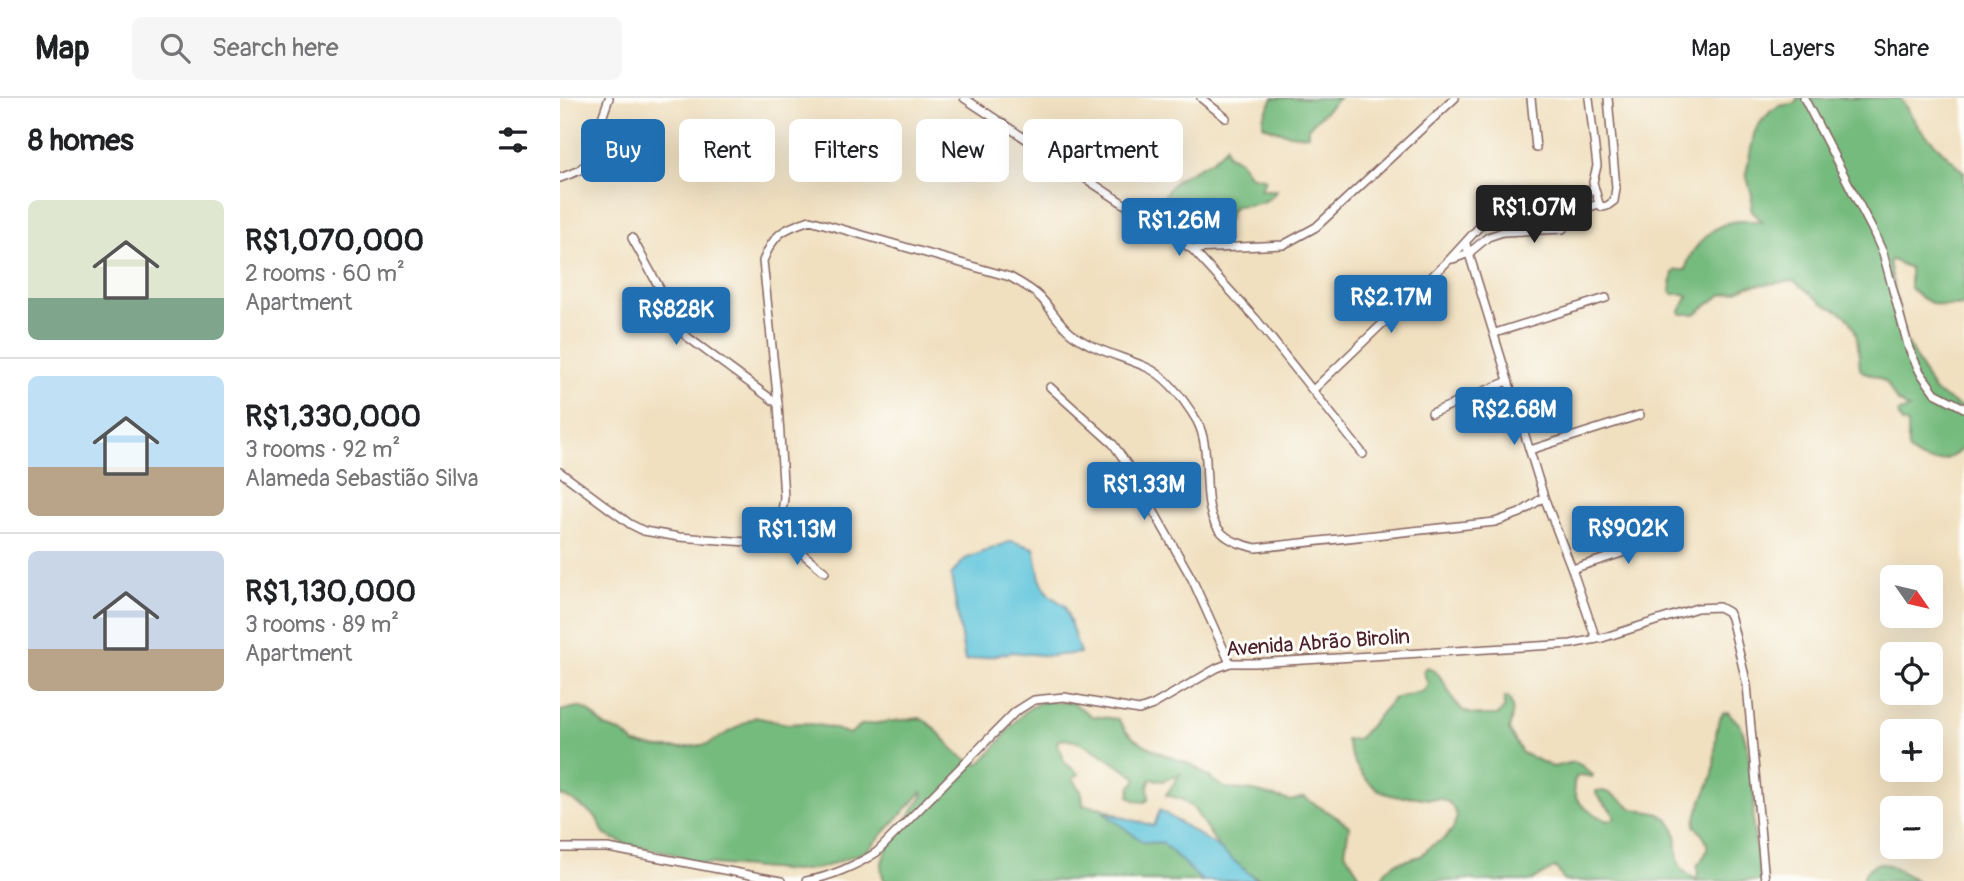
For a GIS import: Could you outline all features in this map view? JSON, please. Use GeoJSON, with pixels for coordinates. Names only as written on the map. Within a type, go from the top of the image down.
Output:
{"type":"FeatureCollection","features":[{"type":"Feature","properties":{"kind":"street"},"geometry":{"type":"LineString","coordinates":[[560,178],[578,171],[586,164],[610,98]]}},
{"type":"Feature","properties":{"kind":"street"},"geometry":{"type":"LineString","coordinates":[[964,98],[1192,249],[1256,319],[1363,454]]}},
{"type":"Feature","properties":{"kind":"street"},"geometry":{"type":"LineString","coordinates":[[1201,98],[1226,118]]}},
{"type":"Feature","properties":{"kind":"street"},"geometry":{"type":"LineString","coordinates":[[1192,249],[1283,245],[1316,227],[1455,98]]}},
{"type":"Feature","properties":{"kind":"street"},"geometry":{"type":"LineString","coordinates":[[1531,98],[1536,148]]}},
{"type":"Feature","properties":{"kind":"street"},"geometry":{"type":"LineString","coordinates":[[1589,98],[1597,166],[1593,176],[1594,189],[1599,204]]}},
{"type":"Feature","properties":{"kind":"street"},"geometry":{"type":"LineString","coordinates":[[1449,260],[1469,253],[1488,237],[1503,232],[1563,229],[1586,207],[1599,204],[1607,206],[1614,201],[1616,188],[1608,98]]}},
{"type":"Feature","properties":{"kind":"street"},"geometry":{"type":"LineString","coordinates":[[1804,98],[1883,253],[1909,349],[1920,372],[1935,393],[1964,408]]}},
{"type":"Feature","properties":{"kind":"street"},"geometry":{"type":"LineString","coordinates":[[1597,166],[1614,165]]}},
{"type":"Feature","properties":{"kind":"street"},"geometry":{"type":"LineString","coordinates":[[1313,390],[1502,207],[1525,194],[1546,187],[1555,187],[1570,193],[1594,189]]}},
{"type":"Feature","properties":{"kind":"street"},"geometry":{"type":"LineString","coordinates":[[1570,193],[1576,214]]}},
{"type":"Feature","properties":{"kind":"street"},"geometry":{"type":"LineString","coordinates":[[780,523],[784,498],[778,404],[763,261],[778,235],[787,228],[810,220],[1010,277],[1041,299],[1076,337],[1102,352],[1147,367],[1163,378],[1198,422],[1206,448],[1209,505],[1214,523],[1223,534],[1235,542],[1256,548],[1273,547],[1495,522],[1520,513],[1544,497]]}},
{"type":"Feature","properties":{"kind":"street"},"geometry":{"type":"LineString","coordinates":[[632,238],[686,336],[778,404]]}},
{"type":"Feature","properties":{"kind":"street"},"geometry":{"type":"LineString","coordinates":[[1466,244],[1544,497],[1573,569],[1596,639]]}},
{"type":"Feature","properties":{"kind":"street"},"geometry":{"type":"LineString","coordinates":[[1495,333],[1606,298]]}},
{"type":"Feature","properties":{"kind":"street"},"geometry":{"type":"LineString","coordinates":[[1432,413],[1508,381]]}},
{"type":"Feature","properties":{"kind":"street"},"geometry":{"type":"LineString","coordinates":[[1050,387],[1113,444],[1127,464],[1192,579],[1230,663]]}},
{"type":"Feature","properties":{"kind":"street"},"geometry":{"type":"LineString","coordinates":[[1530,450],[1640,415]]}},
{"type":"Feature","properties":{"kind":"street"},"geometry":{"type":"LineString","coordinates":[[560,472],[630,524],[644,531],[679,537],[767,541],[777,546],[787,541]]}},
{"type":"Feature","properties":{"kind":"street"},"geometry":{"type":"LineString","coordinates":[[767,541],[769,526],[776,523],[788,530],[787,541]]}},
{"type":"Feature","properties":{"kind":"street"},"geometry":{"type":"LineString","coordinates":[[1573,569],[1675,537]]}},
{"type":"Feature","properties":{"kind":"street"},"geometry":{"type":"LineString","coordinates":[[787,541],[825,572]]}},
{"type":"Feature","properties":{"kind":"street","name":"Avenida Abrão Birolin"},"geometry":{"type":"LineString","coordinates":[[806,881],[817,879],[877,852],[1015,712],[1034,700],[1064,697],[1139,710],[1230,663],[1572,644],[1698,608],[1719,607],[1728,612],[1747,685],[1765,881]]}},
{"type":"Feature","properties":{"kind":"street"},"geometry":{"type":"LineString","coordinates":[[560,848],[608,848],[775,881]]}},
{"type":"Feature","properties":{"kind":"green space"},"geometry":{"type":"Polygon","coordinates":[[[1273,98],[1339,98],[1308,128],[1308,135],[1303,135],[1285,133],[1263,125],[1263,118],[1273,98]]]}},
{"type":"Feature","properties":{"kind":"green space"},"geometry":{"type":"Polygon","coordinates":[[[1797,98],[1900,98],[1920,129],[1964,172],[1964,305],[1948,306],[1928,302],[1910,288],[1910,268],[1892,260],[1889,262],[1905,339],[1934,391],[1964,409],[1964,447],[1944,460],[1929,461],[1908,450],[1908,426],[1907,423],[1902,423],[1898,414],[1909,409],[1896,400],[1887,383],[1860,369],[1857,338],[1852,323],[1841,312],[1826,305],[1794,281],[1748,286],[1721,295],[1695,314],[1681,314],[1688,296],[1670,291],[1673,273],[1676,270],[1686,270],[1693,251],[1711,232],[1733,222],[1762,222],[1751,210],[1752,195],[1746,174],[1754,134],[1758,125],[1772,110],[1796,103],[1797,98]]]}},
{"type":"Feature","properties":{"kind":"green space"},"geometry":{"type":"Polygon","coordinates":[[[1226,146],[1227,154],[1240,161],[1249,175],[1266,179],[1260,190],[1277,190],[1269,199],[1259,203],[1235,206],[1229,219],[1222,222],[1194,218],[1160,202],[1175,182],[1183,182],[1183,176],[1212,160],[1226,146]]]}},
{"type":"Feature","properties":{"kind":"green space"},"geometry":{"type":"Polygon","coordinates":[[[1551,196],[1566,200],[1571,209],[1572,217],[1560,227],[1515,230],[1506,221],[1522,208],[1551,196]]]}},
{"type":"Feature","properties":{"kind":"green space"},"geometry":{"type":"Polygon","coordinates":[[[1427,667],[1440,677],[1457,704],[1469,713],[1498,715],[1504,708],[1504,698],[1508,697],[1512,709],[1509,730],[1522,753],[1553,767],[1574,762],[1593,775],[1576,777],[1574,792],[1582,805],[1594,814],[1608,821],[1615,818],[1596,794],[1596,791],[1601,791],[1630,807],[1665,817],[1674,830],[1681,867],[1696,879],[1697,866],[1705,855],[1707,846],[1695,826],[1696,819],[1713,773],[1717,727],[1723,713],[1728,712],[1741,726],[1747,745],[1754,795],[1753,827],[1761,881],[1564,881],[1556,867],[1531,881],[1380,881],[1386,870],[1396,863],[1421,856],[1444,839],[1453,829],[1457,816],[1452,806],[1443,800],[1400,797],[1379,790],[1358,769],[1346,740],[1361,736],[1393,699],[1424,691],[1428,684],[1423,671],[1427,667]]]}},
{"type":"Feature","properties":{"kind":"green space"},"geometry":{"type":"Polygon","coordinates":[[[1044,701],[1073,703],[1092,716],[1118,719],[1136,740],[1192,765],[1225,788],[1254,791],[1291,801],[1304,797],[1349,826],[1345,852],[1359,874],[1357,881],[1264,881],[1247,873],[1248,881],[1228,881],[1223,853],[1193,808],[1181,799],[1166,795],[1180,774],[1163,781],[1151,779],[1148,786],[1149,799],[1145,802],[1136,801],[1129,796],[1136,777],[1098,752],[1068,740],[1058,740],[1057,744],[1064,762],[1079,774],[1073,778],[1082,793],[1083,805],[1103,808],[1169,840],[1216,881],[885,881],[882,871],[887,848],[918,804],[922,792],[867,851],[821,868],[794,871],[700,863],[667,852],[626,844],[605,835],[596,817],[560,795],[560,711],[577,707],[588,710],[605,727],[623,733],[635,744],[659,748],[708,744],[755,717],[788,724],[804,723],[829,727],[850,734],[861,725],[920,718],[962,756],[979,764],[1024,713],[1044,701]]]}},
{"type":"Feature","properties":{"kind":"green space"},"geometry":{"type":"Polygon","coordinates":[[[1880,863],[1918,881],[1862,881],[1868,869],[1880,863]]]}},
{"type":"Feature","properties":{"kind":"water"},"geometry":{"type":"Polygon","coordinates":[[[1011,541],[1034,548],[1040,579],[1049,595],[1065,606],[1080,653],[1049,656],[1013,652],[965,661],[951,575],[965,559],[1011,541]]]}},
{"type":"Feature","properties":{"kind":"water"},"geometry":{"type":"Polygon","coordinates":[[[1160,810],[1215,845],[1258,881],[1202,881],[1163,843],[1143,842],[1103,812],[1154,826],[1160,810]]]}}]}
